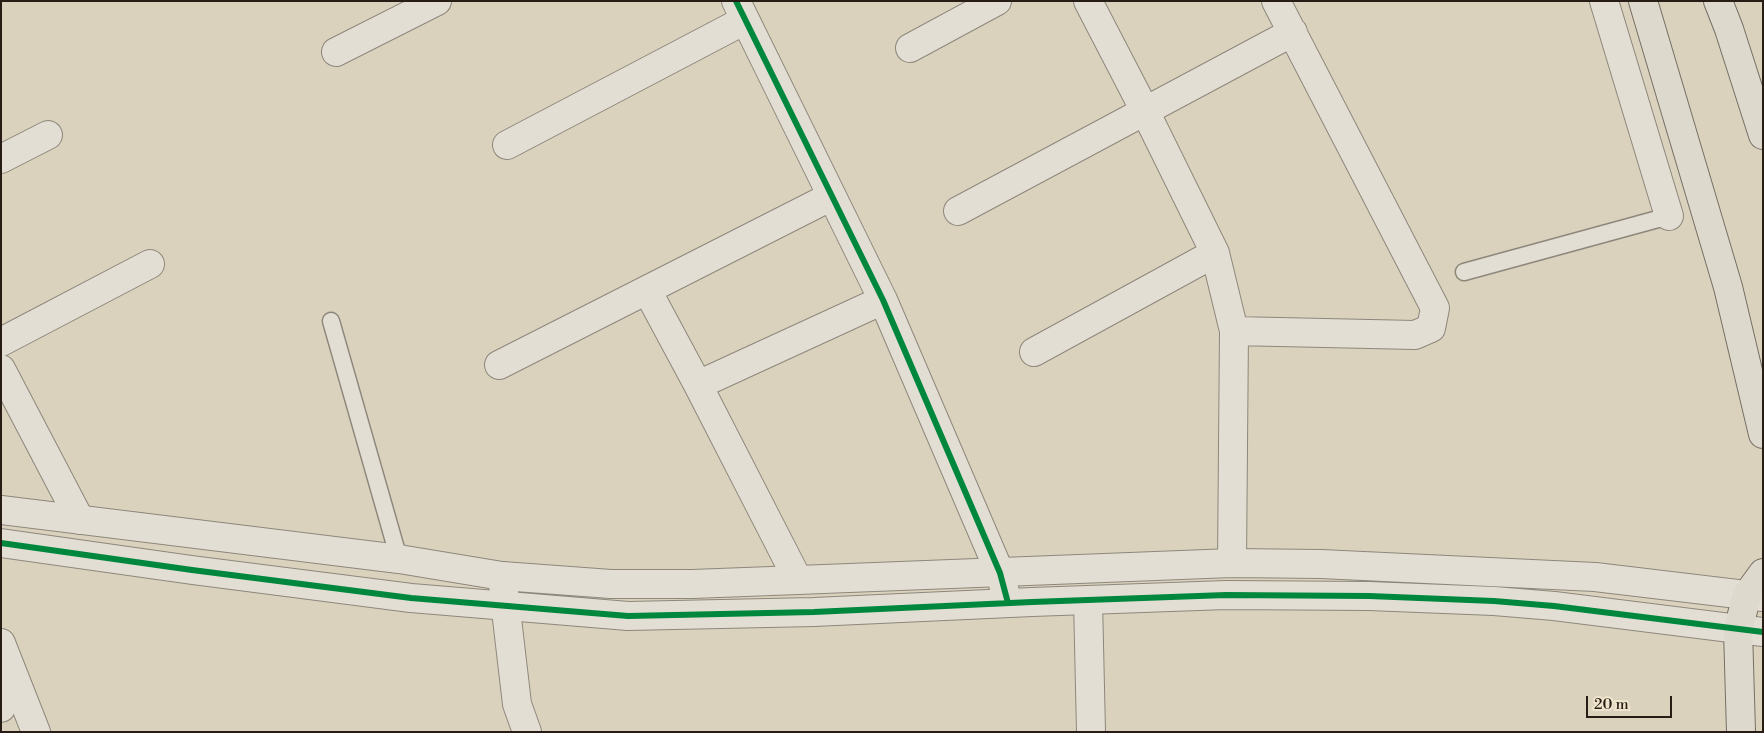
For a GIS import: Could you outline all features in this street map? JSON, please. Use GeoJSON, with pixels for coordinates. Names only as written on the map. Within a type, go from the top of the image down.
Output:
{"type":"FeatureCollection","features":[{"type":"Feature","properties":{"kind":"highway"},"geometry":{"type":"LineString","coordinates":[[1643,1],[1728,287],[1763,434]]}},
{"type":"Feature","properties":{"kind":"highway"},"geometry":{"type":"LineString","coordinates":[[1718,1],[1729,29],[1763,135]]}},
{"type":"Feature","properties":{"kind":"highway"},"geometry":{"type":"LineString","coordinates":[[1741,732],[1755,596],[1763,573]]}},
{"type":"Feature","properties":{"kind":"street"},"geometry":{"type":"LineString","coordinates":[[336,52],[437,1]]}},
{"type":"Feature","properties":{"kind":"street"},"geometry":{"type":"LineString","coordinates":[[910,48],[997,1]]}},
{"type":"Feature","properties":{"kind":"street"},"geometry":{"type":"LineString","coordinates":[[1088,1],[1145,110],[1215,253],[1234,331],[1232,563]]}},
{"type":"Feature","properties":{"kind":"street"},"geometry":{"type":"LineString","coordinates":[[1234,331],[1414,335],[1431,328],[1435,308],[1276,1]]}},
{"type":"Feature","properties":{"kind":"street"},"geometry":{"type":"LineString","coordinates":[[1604,1],[1669,216]]}},
{"type":"Feature","properties":{"kind":"street"},"geometry":{"type":"LineString","coordinates":[[507,145],[740,10],[883,300],[1000,573],[1008,603]]}},
{"type":"Feature","properties":{"kind":"street"},"geometry":{"type":"LineString","coordinates":[[958,211],[1293,32]]}},
{"type":"Feature","properties":{"kind":"street"},"geometry":{"type":"LineString","coordinates":[[1,159],[48,135]]}},
{"type":"Feature","properties":{"kind":"street"},"geometry":{"type":"LineString","coordinates":[[500,365],[832,196]]}},
{"type":"Feature","properties":{"kind":"street"},"geometry":{"type":"LineString","coordinates":[[1034,352],[1215,253]]}},
{"type":"Feature","properties":{"kind":"street"},"geometry":{"type":"LineString","coordinates":[[1,342],[150,264]]}},
{"type":"Feature","properties":{"kind":"street"},"geometry":{"type":"LineString","coordinates":[[647,290],[798,580]]}},
{"type":"Feature","properties":{"kind":"street"},"geometry":{"type":"LineString","coordinates":[[698,385],[883,300]]}},
{"type":"Feature","properties":{"kind":"street"},"geometry":{"type":"LineString","coordinates":[[1,369],[80,520]]}},
{"type":"Feature","properties":{"kind":"street"},"geometry":{"type":"LineString","coordinates":[[1,510],[399,559],[502,576],[611,584],[692,584],[1232,563],[1321,564],[1595,578],[1755,596]]}},
{"type":"Feature","properties":{"kind":"street"},"geometry":{"type":"LineString","coordinates":[[1,544],[202,572],[411,598],[628,616],[814,612],[1226,595],[1369,596],[1494,601],[1554,606],[1751,631]]}},
{"type":"Feature","properties":{"kind":"street"},"geometry":{"type":"LineString","coordinates":[[502,576],[504,606],[517,704],[527,732]]}},
{"type":"Feature","properties":{"kind":"street"},"geometry":{"type":"LineString","coordinates":[[1088,600],[1091,732]]}},
{"type":"Feature","properties":{"kind":"street"},"geometry":{"type":"LineString","coordinates":[[1,708],[4,650]]}},
{"type":"Feature","properties":{"kind":"street"},"geometry":{"type":"LineString","coordinates":[[4,650],[36,732]]}},
{"type":"Feature","properties":{"kind":"lane"},"geometry":{"type":"LineString","coordinates":[[1464,272],[1669,216]]}},
{"type":"Feature","properties":{"kind":"lane"},"geometry":{"type":"LineString","coordinates":[[331,320],[399,559]]}},
{"type":"Feature","properties":{"kind":"cycle path"},"geometry":{"type":"LineString","coordinates":[[736,1],[883,300],[1000,573],[1008,603]]}},
{"type":"Feature","properties":{"kind":"cycle path"},"geometry":{"type":"LineString","coordinates":[[1,543],[411,598],[628,616],[814,612],[1226,595],[1369,596],[1494,601],[1554,606],[1763,632]]}}]}
